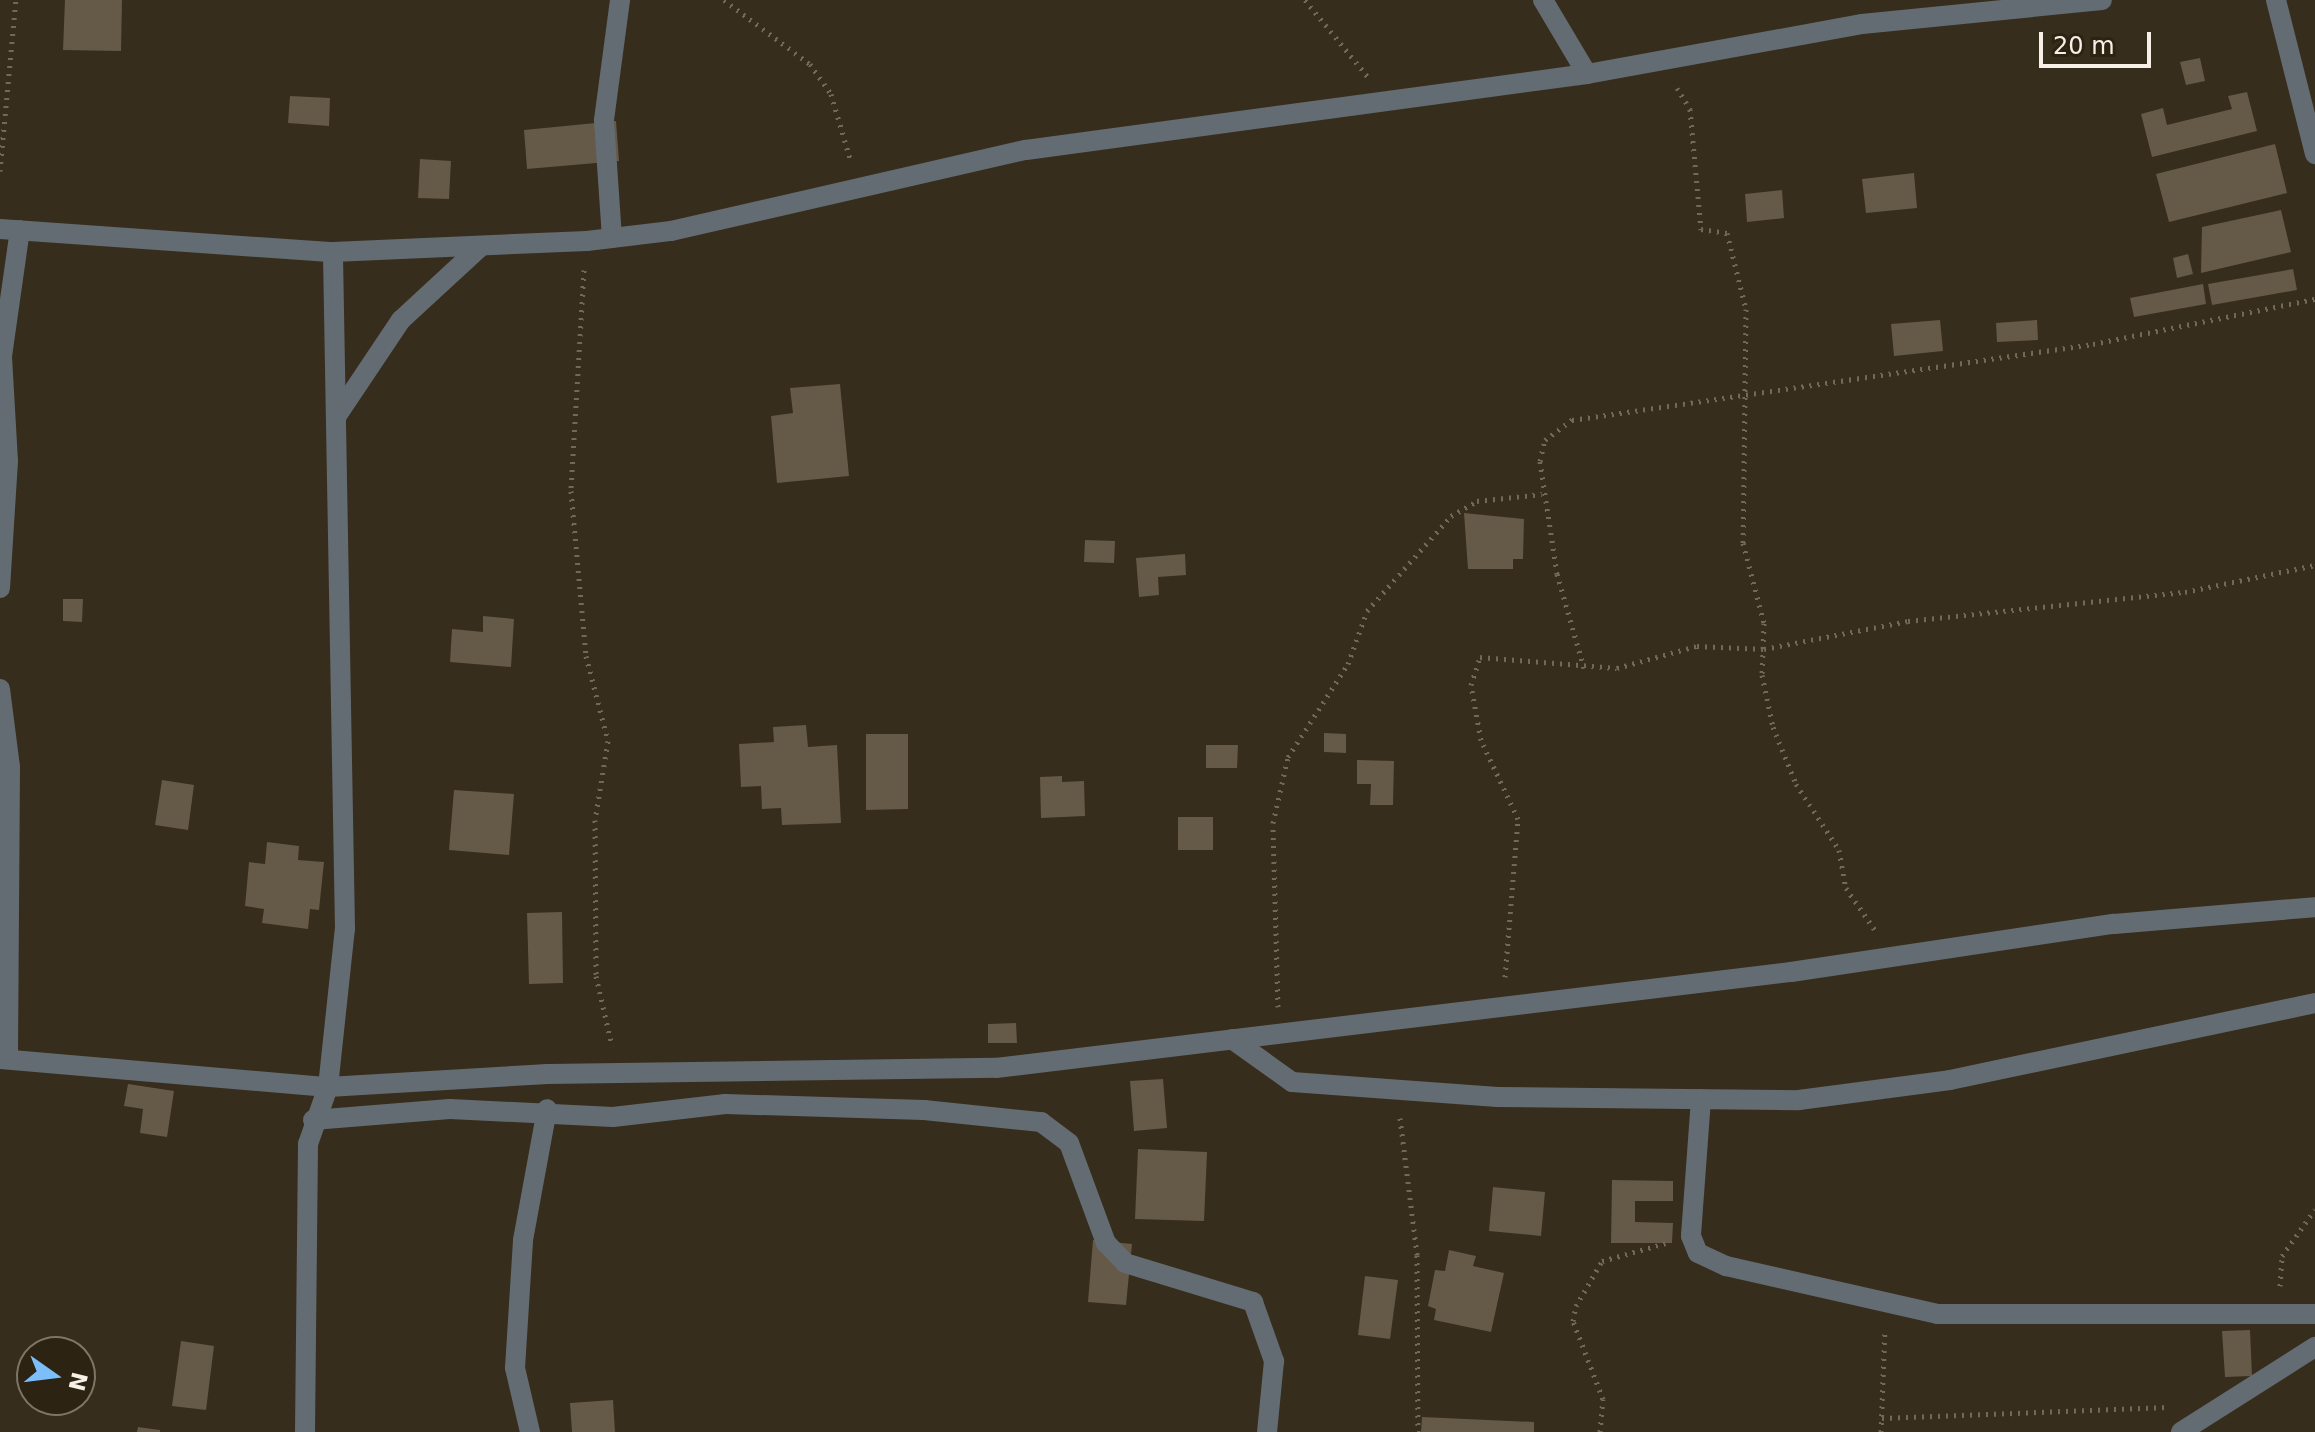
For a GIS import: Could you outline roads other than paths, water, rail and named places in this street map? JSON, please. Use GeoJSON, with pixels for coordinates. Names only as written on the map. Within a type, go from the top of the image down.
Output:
{"type":"FeatureCollection","features":[{"type":"Feature","properties":{"kind":"street"},"geometry":{"type":"LineString","coordinates":[[612,238],[604,120],[620,0]]}},
{"type":"Feature","properties":{"kind":"street"},"geometry":{"type":"LineString","coordinates":[[1543,0],[1587,74]]}},
{"type":"Feature","properties":{"kind":"street"},"geometry":{"type":"LineString","coordinates":[[0,588],[8,461],[2,356],[10,229],[333,252],[587,241],[857,192],[1026,150],[1587,74],[1862,24],[2102,0]]}},
{"type":"Feature","properties":{"kind":"street"},"geometry":{"type":"LineString","coordinates":[[2283,2],[2315,154]]}},
{"type":"Feature","properties":{"kind":"street"},"geometry":{"type":"LineString","coordinates":[[336,417],[401,320],[479,248]]}},
{"type":"Feature","properties":{"kind":"street"},"geometry":{"type":"LineString","coordinates":[[305,1432],[313,1120],[328,1087],[345,929],[333,252]]}},
{"type":"Feature","properties":{"kind":"street"},"geometry":{"type":"LineString","coordinates":[[0,689],[10,767],[4,1059],[328,1087],[613,1073],[996,1068],[1892,958],[2114,924],[2315,907]]}},
{"type":"Feature","properties":{"kind":"street"},"geometry":{"type":"LineString","coordinates":[[1232,1039],[1292,1082],[1397,1089],[1701,1099],[1826,1098],[1950,1080],[2315,1003]]}},
{"type":"Feature","properties":{"kind":"street"},"geometry":{"type":"LineString","coordinates":[[1701,1099],[1691,1236],[1698,1253],[1726,1266],[1886,1304],[2039,1318],[2315,1314]]}},
{"type":"Feature","properties":{"kind":"street"},"geometry":{"type":"LineString","coordinates":[[313,1120],[547,1109],[613,1117],[725,1104],[823,1105],[1041,1122],[1069,1143],[1106,1243],[1125,1263],[1253,1302],[1274,1361],[1267,1432]]}},
{"type":"Feature","properties":{"kind":"street"},"geometry":{"type":"LineString","coordinates":[[530,1432],[515,1368],[523,1240],[547,1109]]}},
{"type":"Feature","properties":{"kind":"street"},"geometry":{"type":"LineString","coordinates":[[2181,1432],[2315,1347]]}}]}
